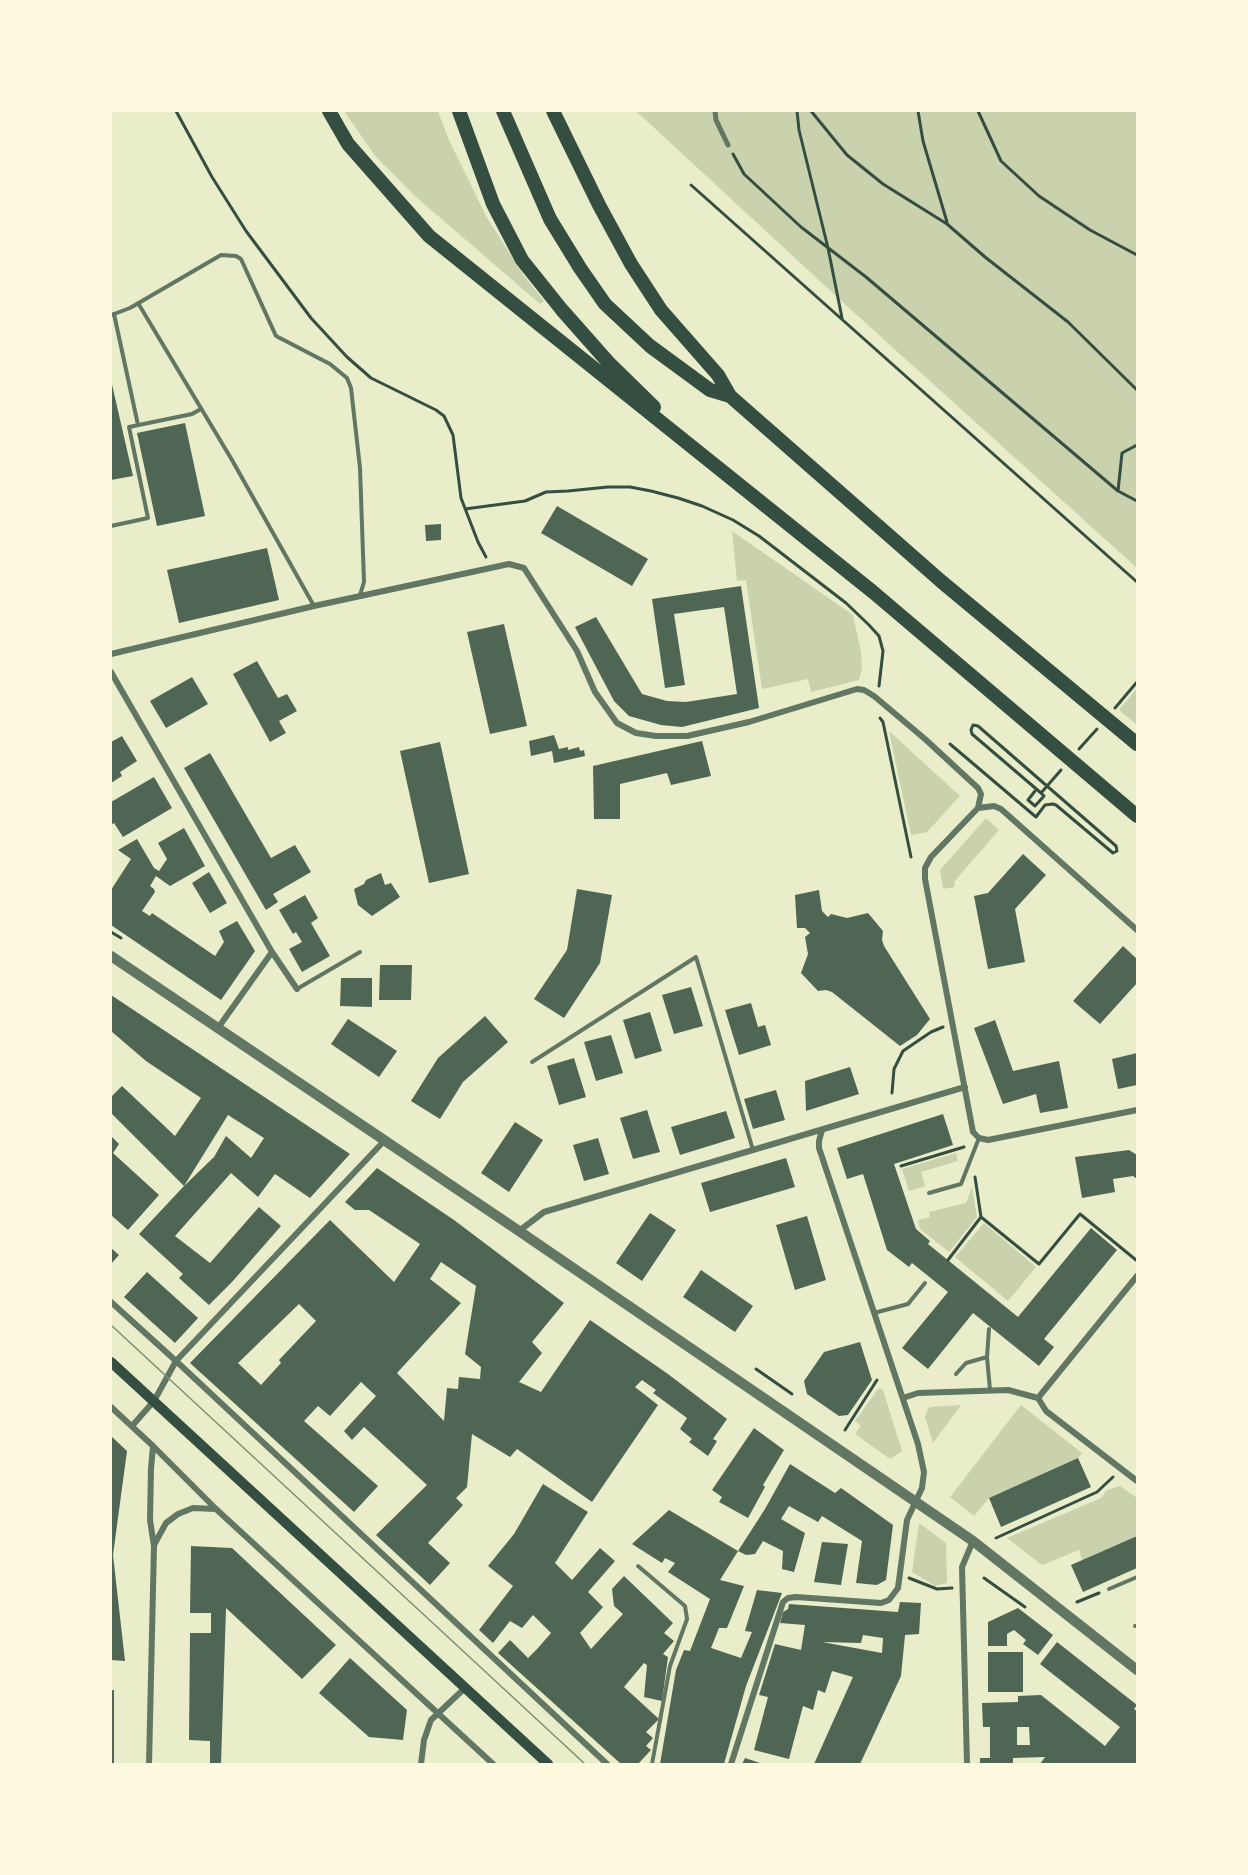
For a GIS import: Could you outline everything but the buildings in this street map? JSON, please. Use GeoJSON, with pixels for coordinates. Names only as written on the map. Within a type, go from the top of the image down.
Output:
{"type":"FeatureCollection","features":[{"type":"Feature","properties":{"kind":"highway"},"geometry":{"type":"LineString","coordinates":[[329,111],[348,144],[429,236],[873,592],[1137,817]]}},
{"type":"Feature","properties":{"kind":"highway"},"geometry":{"type":"LineString","coordinates":[[459,111],[493,204],[522,260],[608,362],[716,467]]}},
{"type":"Feature","properties":{"kind":"highway"},"geometry":{"type":"LineString","coordinates":[[503,111],[550,219],[605,304],[650,346],[710,390],[730,396]]}},
{"type":"Feature","properties":{"kind":"highway"},"geometry":{"type":"LineString","coordinates":[[553,111],[631,264],[661,310],[718,375],[730,396],[942,582],[1137,744]]}},
{"type":"Feature","properties":{"kind":"main road"},"geometry":{"type":"LineString","coordinates":[[111,1362],[548,1764]]}},
{"type":"Feature","properties":{"kind":"street"},"geometry":{"type":"LineString","coordinates":[[715,111],[716,120],[728,145]]}},
{"type":"Feature","properties":{"kind":"street"},"geometry":{"type":"LineString","coordinates":[[111,654],[314,606],[508,564],[524,568],[577,651],[595,692],[617,723],[636,733],[656,736],[687,736],[749,722],[857,688],[864,690],[892,710],[978,788],[981,794],[978,808],[931,857],[925,868],[925,879],[973,1132],[979,1138],[988,1140],[1137,1110]]}},
{"type":"Feature","properties":{"kind":"street"},"geometry":{"type":"LineString","coordinates":[[111,672],[272,952],[297,989]]}},
{"type":"Feature","properties":{"kind":"street"},"geometry":{"type":"LineString","coordinates":[[978,808],[994,806],[1001,809],[1137,930]]}},
{"type":"Feature","properties":{"kind":"street"},"geometry":{"type":"LineString","coordinates":[[218,1028],[272,952]]}},
{"type":"Feature","properties":{"kind":"street"},"geometry":{"type":"LineString","coordinates":[[111,956],[916,1501],[973,1541],[1137,1670]]}},
{"type":"Feature","properties":{"kind":"street"},"geometry":{"type":"LineString","coordinates":[[519,1231],[543,1212],[965,1087]]}},
{"type":"Feature","properties":{"kind":"street"},"geometry":{"type":"LineString","coordinates":[[731,1764],[783,1602],[795,1597],[881,1603],[889,1600],[898,1588],[907,1520],[922,1488],[924,1472],[918,1444],[819,1148],[822,1130]]}},
{"type":"Feature","properties":{"kind":"street"},"geometry":{"type":"LineString","coordinates":[[132,1426],[154,1401],[176,1361],[385,1140]]}},
{"type":"Feature","properties":{"kind":"street"},"geometry":{"type":"LineString","coordinates":[[1038,1398],[1137,1276]]}},
{"type":"Feature","properties":{"kind":"street"},"geometry":{"type":"LineString","coordinates":[[111,1302],[608,1764]]}},
{"type":"Feature","properties":{"kind":"street"},"geometry":{"type":"LineString","coordinates":[[903,1398],[918,1394],[990,1390],[1008,1390],[1038,1398],[1046,1411],[1137,1481]]}},
{"type":"Feature","properties":{"kind":"street"},"geometry":{"type":"LineString","coordinates":[[111,1407],[216,1509],[493,1764]]}},
{"type":"Feature","properties":{"kind":"street"},"geometry":{"type":"LineString","coordinates":[[149,1764],[154,1546],[150,1520],[150,1469],[153,1446]]}},
{"type":"Feature","properties":{"kind":"street"},"geometry":{"type":"LineString","coordinates":[[154,1546],[166,1523],[178,1514],[193,1508],[216,1509]]}},
{"type":"Feature","properties":{"kind":"street"},"geometry":{"type":"LineString","coordinates":[[967,1764],[962,1567],[973,1541]]}},
{"type":"Feature","properties":{"kind":"street"},"geometry":{"type":"LineString","coordinates":[[421,1764],[424,1740],[431,1720],[465,1688]]}},
{"type":"Feature","properties":{"kind":"lane"},"geometry":{"type":"LineString","coordinates":[[138,425],[113,314],[138,303],[221,255],[236,256],[241,259],[276,336],[330,363],[347,378],[351,388],[360,468],[364,582],[359,596]]}},
{"type":"Feature","properties":{"kind":"lane"},"geometry":{"type":"LineString","coordinates":[[138,303],[314,606]]}},
{"type":"Feature","properties":{"kind":"lane"},"geometry":{"type":"LineString","coordinates":[[111,526],[148,518],[129,427],[192,414],[201,410]]}},
{"type":"Feature","properties":{"kind":"lane"},"geometry":{"type":"LineString","coordinates":[[297,989],[360,952]]}},
{"type":"Feature","properties":{"kind":"lane"},"geometry":{"type":"LineString","coordinates":[[532,1062],[696,957],[753,1150]]}},
{"type":"Feature","properties":{"kind":"lane"},"geometry":{"type":"LineString","coordinates":[[929,1193],[961,1184],[979,1138]]}},
{"type":"Feature","properties":{"kind":"lane"},"geometry":{"type":"LineString","coordinates":[[873,1314],[908,1304],[926,1283]]}},
{"type":"Feature","properties":{"kind":"lane"},"geometry":{"type":"LineString","coordinates":[[988,1329],[987,1357],[990,1390]]}},
{"type":"Feature","properties":{"kind":"lane"},"geometry":{"type":"LineString","coordinates":[[956,1374],[966,1363],[987,1357]]}},
{"type":"Feature","properties":{"kind":"lane"},"geometry":{"type":"LineString","coordinates":[[638,1566],[685,1606],[687,1619],[670,1666],[652,1764]]}},
{"type":"Feature","properties":{"kind":"lane"},"geometry":{"type":"LineString","coordinates":[[1109,1589],[1137,1577]]}},
{"type":"Feature","properties":{"kind":"path"},"geometry":{"type":"LineString","coordinates":[[176,111],[212,177],[246,231],[311,318],[347,357],[371,378],[444,416],[453,435],[461,498],[478,542],[486,556]]}},
{"type":"Feature","properties":{"kind":"path"},"geometry":{"type":"LineString","coordinates":[[797,111],[799,130],[843,320]]}},
{"type":"Feature","properties":{"kind":"path"},"geometry":{"type":"LineString","coordinates":[[811,111],[847,155],[883,184],[947,224],[985,258],[1068,322],[1137,390]]}},
{"type":"Feature","properties":{"kind":"path"},"geometry":{"type":"LineString","coordinates":[[918,111],[922,141],[947,224]]}},
{"type":"Feature","properties":{"kind":"path"},"geometry":{"type":"LineString","coordinates":[[978,111],[1001,161],[1039,195],[1090,230],[1137,255]]}},
{"type":"Feature","properties":{"kind":"path"},"geometry":{"type":"LineString","coordinates":[[728,145],[744,174],[801,227],[866,277],[1118,491],[1137,501]]}},
{"type":"Feature","properties":{"kind":"path"},"geometry":{"type":"LineString","coordinates":[[691,185],[1137,582]]}},
{"type":"Feature","properties":{"kind":"path"},"geometry":{"type":"LineString","coordinates":[[1118,491],[1122,453],[1137,445]]}},
{"type":"Feature","properties":{"kind":"path"},"geometry":{"type":"LineString","coordinates":[[465,509],[525,501],[546,492],[608,487],[651,492],[702,506],[759,536],[846,603],[869,625],[879,636],[883,651],[880,684]]}},
{"type":"Feature","properties":{"kind":"path"},"geometry":{"type":"LineString","coordinates":[[1115,708],[1137,682]]}},
{"type":"Feature","properties":{"kind":"path"},"geometry":{"type":"LineString","coordinates":[[874,696],[869,708],[884,722],[911,856]]}},
{"type":"Feature","properties":{"kind":"path"},"geometry":{"type":"LineString","coordinates":[[950,744],[1036,817],[1048,804],[1056,805],[1113,853],[1117,851],[1116,846],[978,726],[973,725],[972,734],[1044,796],[1035,806],[1028,800],[1035,792]]}},
{"type":"Feature","properties":{"kind":"path"},"geometry":{"type":"LineString","coordinates":[[1078,751],[1100,725]]}},
{"type":"Feature","properties":{"kind":"path"},"geometry":{"type":"LineString","coordinates":[[1041,793],[1063,768]]}},
{"type":"Feature","properties":{"kind":"path"},"geometry":{"type":"LineString","coordinates":[[111,932],[121,938]]}},
{"type":"Feature","properties":{"kind":"path"},"geometry":{"type":"LineString","coordinates":[[892,1093],[894,1069],[903,1051],[931,1032],[952,1024]]}},
{"type":"Feature","properties":{"kind":"path"},"geometry":{"type":"LineString","coordinates":[[901,1166],[966,1146]]}},
{"type":"Feature","properties":{"kind":"path"},"geometry":{"type":"LineString","coordinates":[[972,1154],[981,1217],[1040,1264],[1080,1214],[1136,1260]]}},
{"type":"Feature","properties":{"kind":"path"},"geometry":{"type":"LineString","coordinates":[[948,1260],[981,1217]]}},
{"type":"Feature","properties":{"kind":"path"},"geometry":{"type":"LineString","coordinates":[[756,1369],[792,1394]]}},
{"type":"Feature","properties":{"kind":"path"},"geometry":{"type":"LineString","coordinates":[[845,1430],[878,1380]]}},
{"type":"Feature","properties":{"kind":"path"},"geometry":{"type":"LineString","coordinates":[[996,1538],[1096,1492],[1114,1477]]}},
{"type":"Feature","properties":{"kind":"path"},"geometry":{"type":"LineString","coordinates":[[900,1576],[937,1589],[962,1586]]}},
{"type":"Feature","properties":{"kind":"path"},"geometry":{"type":"LineString","coordinates":[[984,1578],[1025,1607]]}},
{"type":"Feature","properties":{"kind":"path"},"geometry":{"type":"LineString","coordinates":[[1077,1602],[1109,1589]]}},
{"type":"Feature","properties":{"kind":"green space"},"geometry":{"type":"Polygon","coordinates":[[[344,111],[438,111],[448,138],[486,216],[524,276],[544,301],[540,304],[415,196],[376,157],[344,111]]]}},
{"type":"Feature","properties":{"kind":"green space"},"geometry":{"type":"Polygon","coordinates":[[[636,111],[1137,111],[1137,568],[849,308],[636,111]]]}},
{"type":"Feature","properties":{"kind":"green space"},"geometry":{"type":"Polygon","coordinates":[[[732,531],[853,615],[861,652],[862,668],[859,680],[811,692],[808,679],[762,689],[746,580],[737,581],[732,531]]]}},
{"type":"Feature","properties":{"kind":"green space"},"geometry":{"type":"Polygon","coordinates":[[[1137,688],[1137,725],[1119,710],[1137,688]]]}},
{"type":"Feature","properties":{"kind":"green space"},"geometry":{"type":"Polygon","coordinates":[[[889,731],[960,796],[927,832],[911,835],[889,731]]]}},
{"type":"Feature","properties":{"kind":"green space"},"geometry":{"type":"Polygon","coordinates":[[[986,818],[999,830],[955,881],[954,887],[943,889],[940,870],[986,818]]]}},
{"type":"Feature","properties":{"kind":"green space"},"geometry":{"type":"Polygon","coordinates":[[[956,1153],[958,1161],[921,1172],[925,1186],[909,1191],[902,1169],[956,1153]]]}},
{"type":"Feature","properties":{"kind":"green space"},"geometry":{"type":"Polygon","coordinates":[[[972,1187],[977,1217],[949,1252],[920,1229],[918,1220],[930,1217],[929,1212],[966,1203],[972,1187]]]}},
{"type":"Feature","properties":{"kind":"green space"},"geometry":{"type":"Polygon","coordinates":[[[984,1223],[1036,1267],[1008,1301],[955,1257],[984,1223]]]}},
{"type":"Feature","properties":{"kind":"green space"},"geometry":{"type":"Polygon","coordinates":[[[881,1388],[902,1451],[890,1459],[855,1434],[861,1426],[855,1421],[881,1388]]]}},
{"type":"Feature","properties":{"kind":"green space"},"geometry":{"type":"Polygon","coordinates":[[[961,1405],[933,1443],[925,1417],[928,1409],[961,1405]]]}},
{"type":"Feature","properties":{"kind":"green space"},"geometry":{"type":"Polygon","coordinates":[[[1021,1405],[1082,1453],[1078,1458],[989,1498],[974,1516],[950,1497],[1021,1405]]]}},
{"type":"Feature","properties":{"kind":"green space"},"geometry":{"type":"Polygon","coordinates":[[[1120,1486],[1137,1498],[1137,1536],[1082,1560],[1079,1550],[1042,1565],[1007,1538],[1101,1498],[1107,1490],[1120,1486]]]}},
{"type":"Feature","properties":{"kind":"green space"},"geometry":{"type":"Polygon","coordinates":[[[919,1523],[946,1543],[947,1583],[935,1586],[912,1572],[919,1523]]]}},
{"type":"Feature","properties":{"kind":"tram line"},"geometry":{"type":"LineString","coordinates":[[111,1325],[585,1764]]}}]}
